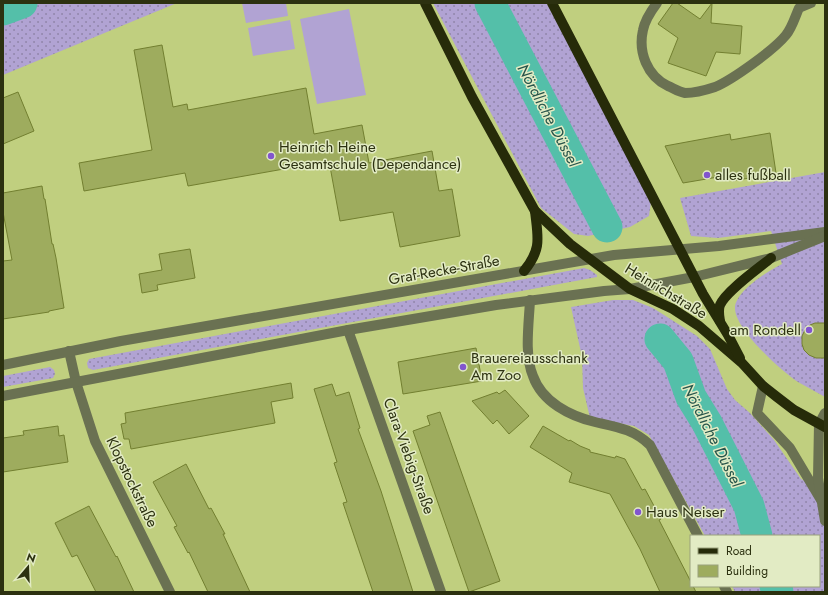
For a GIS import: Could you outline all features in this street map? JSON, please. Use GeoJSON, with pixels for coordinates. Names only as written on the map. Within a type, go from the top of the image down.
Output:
{"type":"FeatureCollection","features":[{"type":"Feature","properties":{"kind":"main road","name":"Heinrichstraße"},"geometry":{"type":"LineString","coordinates":[[425,3],[472,97],[535,211],[570,244],[630,289],[673,310],[699,326],[742,363]]}},
{"type":"Feature","properties":{"kind":"main road","name":"Heinrichstraße"},"geometry":{"type":"LineString","coordinates":[[552,3],[694,277],[742,363]]}},
{"type":"Feature","properties":{"kind":"main road"},"geometry":{"type":"LineString","coordinates":[[524,272],[532,261],[536,252],[538,234],[535,211]]}},
{"type":"Feature","properties":{"kind":"main road"},"geometry":{"type":"LineString","coordinates":[[720,322],[719,306],[723,300],[730,292],[771,258]]}},
{"type":"Feature","properties":{"kind":"main road"},"geometry":{"type":"LineString","coordinates":[[742,363],[763,386],[794,410],[822,426]]}},
{"type":"Feature","properties":{"kind":"street"},"geometry":{"type":"LineString","coordinates":[[657,3],[649,14],[643,29],[641,44],[645,61],[649,72],[662,83],[683,93],[716,87],[740,72],[778,44],[788,34],[799,8],[811,3]]}},
{"type":"Feature","properties":{"kind":"street","name":"Graf-Recke-Straße"},"geometry":{"type":"LineString","coordinates":[[3,365],[121,340],[524,272],[614,255],[680,250],[825,232]]}},
{"type":"Feature","properties":{"kind":"street"},"geometry":{"type":"LineString","coordinates":[[3,396],[348,330],[530,300],[630,289],[694,277],[771,258],[825,236]]}},
{"type":"Feature","properties":{"kind":"street"},"geometry":{"type":"LineString","coordinates":[[530,300],[528,331],[529,358],[532,375],[540,389],[557,405],[570,414],[583,419],[629,430],[642,436],[650,445],[697,535]]}},
{"type":"Feature","properties":{"kind":"street","name":"Clara-Viebig-Straße"},"geometry":{"type":"LineString","coordinates":[[348,330],[441,592]]}},
{"type":"Feature","properties":{"kind":"street"},"geometry":{"type":"LineString","coordinates":[[69,351],[76,382]]}},
{"type":"Feature","properties":{"kind":"street","name":"Klopstockstraße"},"geometry":{"type":"LineString","coordinates":[[76,382],[95,441],[170,592]]}},
{"type":"Feature","properties":{"kind":"street"},"geometry":{"type":"LineString","coordinates":[[763,386],[757,413],[790,448],[823,497]]}},
{"type":"Feature","properties":{"kind":"street"},"geometry":{"type":"LineString","coordinates":[[825,414],[822,426],[818,478],[823,497],[825,521]]}},
{"type":"Feature","properties":{"kind":"shaded area"},"geometry":{"type":"Polygon","coordinates":[[[3,3],[177,3],[3,75],[3,3]]]}},
{"type":"Feature","properties":{"kind":"shaded area"},"geometry":{"type":"Polygon","coordinates":[[[242,3],[286,3],[288,16],[246,23],[242,3]]]}},
{"type":"Feature","properties":{"kind":"shaded area"},"geometry":{"type":"Polygon","coordinates":[[[433,3],[547,3],[651,202],[649,216],[630,227],[588,236],[574,234],[541,208],[433,3]]]}},
{"type":"Feature","properties":{"kind":"shaded area"},"geometry":{"type":"Polygon","coordinates":[[[349,9],[366,95],[317,104],[300,19],[349,9]]]}},
{"type":"Feature","properties":{"kind":"shaded area"},"geometry":{"type":"Polygon","coordinates":[[[290,20],[295,49],[253,56],[248,28],[290,20]]]}},
{"type":"Feature","properties":{"kind":"shaded area"},"geometry":{"type":"Polygon","coordinates":[[[825,172],[825,397],[790,377],[781,369],[760,349],[737,318],[735,309],[736,302],[740,296],[753,283],[782,264],[771,231],[718,238],[691,236],[680,198],[825,172]]]}},
{"type":"Feature","properties":{"kind":"shaded area"},"geometry":{"type":"Polygon","coordinates":[[[584,268],[590,270],[597,275],[597,277],[93,370],[88,368],[87,363],[89,359],[584,268]]]}},
{"type":"Feature","properties":{"kind":"shaded area"},"geometry":{"type":"Polygon","coordinates":[[[613,300],[633,300],[653,308],[697,336],[710,349],[727,389],[735,400],[750,413],[774,440],[801,479],[825,492],[825,592],[735,592],[732,587],[820,587],[820,535],[704,535],[649,435],[634,426],[590,418],[583,388],[582,357],[571,307],[613,300]]]}},
{"type":"Feature","properties":{"kind":"shaded area"},"geometry":{"type":"Polygon","coordinates":[[[50,367],[54,370],[55,374],[53,378],[3,387],[3,376],[50,367]]]}},
{"type":"Feature","properties":{"kind":"building"},"geometry":{"type":"Polygon","coordinates":[[[673,3],[677,3],[700,19],[712,3],[711,23],[742,26],[740,54],[716,52],[706,76],[668,63],[678,38],[658,24],[673,3]]]}},
{"type":"Feature","properties":{"kind":"building"},"geometry":{"type":"Polygon","coordinates":[[[162,45],[173,107],[187,104],[188,110],[306,88],[314,134],[362,125],[369,163],[432,151],[439,191],[452,189],[460,236],[400,247],[393,212],[340,221],[329,161],[188,186],[185,173],[84,191],[79,163],[152,150],[134,50],[162,45]]]}},
{"type":"Feature","properties":{"kind":"building"},"geometry":{"type":"Polygon","coordinates":[[[18,92],[34,131],[3,144],[3,98],[18,92]]]}},
{"type":"Feature","properties":{"kind":"building"},"geometry":{"type":"Polygon","coordinates":[[[770,133],[776,173],[733,181],[730,175],[683,183],[665,146],[730,134],[731,140],[770,133]]]}},
{"type":"Feature","properties":{"kind":"building"},"geometry":{"type":"Polygon","coordinates":[[[42,186],[64,308],[49,312],[3,319],[3,261],[12,260],[3,212],[3,193],[42,186]]]}},
{"type":"Feature","properties":{"kind":"building"},"geometry":{"type":"Polygon","coordinates":[[[190,249],[195,278],[157,285],[158,290],[142,293],[139,274],[162,270],[159,254],[190,249]]]}},
{"type":"Feature","properties":{"kind":"building"},"geometry":{"type":"Polygon","coordinates":[[[815,323],[825,323],[825,358],[816,358],[809,355],[804,350],[802,344],[802,336],[805,330],[810,325],[815,323]]]}},
{"type":"Feature","properties":{"kind":"building"},"geometry":{"type":"Polygon","coordinates":[[[476,348],[482,381],[403,394],[398,362],[476,348]]]}},
{"type":"Feature","properties":{"kind":"building"},"geometry":{"type":"Polygon","coordinates":[[[291,383],[293,398],[271,402],[275,423],[131,449],[129,439],[124,439],[121,424],[126,423],[125,413],[291,383]]]}},
{"type":"Feature","properties":{"kind":"building"},"geometry":{"type":"Polygon","coordinates":[[[332,384],[336,396],[349,392],[360,428],[358,429],[381,491],[413,592],[373,592],[343,503],[347,502],[334,463],[337,462],[314,389],[332,384]]]}},
{"type":"Feature","properties":{"kind":"building"},"geometry":{"type":"Polygon","coordinates":[[[505,390],[529,416],[509,434],[497,420],[493,424],[472,401],[497,392],[499,394],[505,390]]]}},
{"type":"Feature","properties":{"kind":"building"},"geometry":{"type":"Polygon","coordinates":[[[440,412],[500,581],[469,592],[413,431],[430,425],[427,416],[440,412]]]}},
{"type":"Feature","properties":{"kind":"building"},"geometry":{"type":"Polygon","coordinates":[[[58,426],[59,436],[64,435],[68,462],[3,472],[3,438],[24,435],[23,431],[58,426]]]}},
{"type":"Feature","properties":{"kind":"building"},"geometry":{"type":"Polygon","coordinates":[[[543,426],[569,441],[570,440],[590,450],[590,452],[625,459],[642,490],[645,489],[690,580],[690,587],[694,587],[696,592],[660,592],[640,549],[610,494],[569,482],[572,473],[530,447],[543,426]]]}},
{"type":"Feature","properties":{"kind":"building"},"geometry":{"type":"Polygon","coordinates":[[[186,464],[209,509],[211,508],[225,534],[223,534],[250,592],[208,592],[189,552],[188,553],[174,527],[177,526],[153,482],[186,464]]]}},
{"type":"Feature","properties":{"kind":"building"},"geometry":{"type":"Polygon","coordinates":[[[89,506],[116,557],[117,556],[134,592],[96,592],[77,555],[72,557],[55,523],[89,506]]]}},
{"type":"Feature","properties":{"kind":"waterway","name":"Nördliche Düssel"},"geometry":{"type":"LineString","coordinates":[[3,10],[22,3]]}},
{"type":"Feature","properties":{"kind":"waterway","name":"Nördliche Düssel"},"geometry":{"type":"LineString","coordinates":[[490,3],[607,227]]}},
{"type":"Feature","properties":{"kind":"waterway","name":"Nördliche Düssel"},"geometry":{"type":"LineString","coordinates":[[660,339],[678,361],[691,397],[707,423],[749,506],[757,535]]}},
{"type":"Feature","properties":{"kind":"waterway","name":"Nördliche Düssel"},"geometry":{"type":"LineString","coordinates":[[776,587],[778,592]]}},
{"type":"Feature","properties":{"kind":"place","name":"Heinrich Heine Gesamtschule (Dependance)"},"geometry":{"type":"Point","coordinates":[271,156]}},
{"type":"Feature","properties":{"kind":"place","name":"alles fußball"},"geometry":{"type":"Point","coordinates":[707,175]}},
{"type":"Feature","properties":{"kind":"place","name":"am Rondell"},"geometry":{"type":"Point","coordinates":[809,330]}},
{"type":"Feature","properties":{"kind":"place","name":"Brauereiausschank Am Zoo"},"geometry":{"type":"Point","coordinates":[463,367]}},
{"type":"Feature","properties":{"kind":"place","name":"Haus Neiser"},"geometry":{"type":"Point","coordinates":[638,512]}}]}
